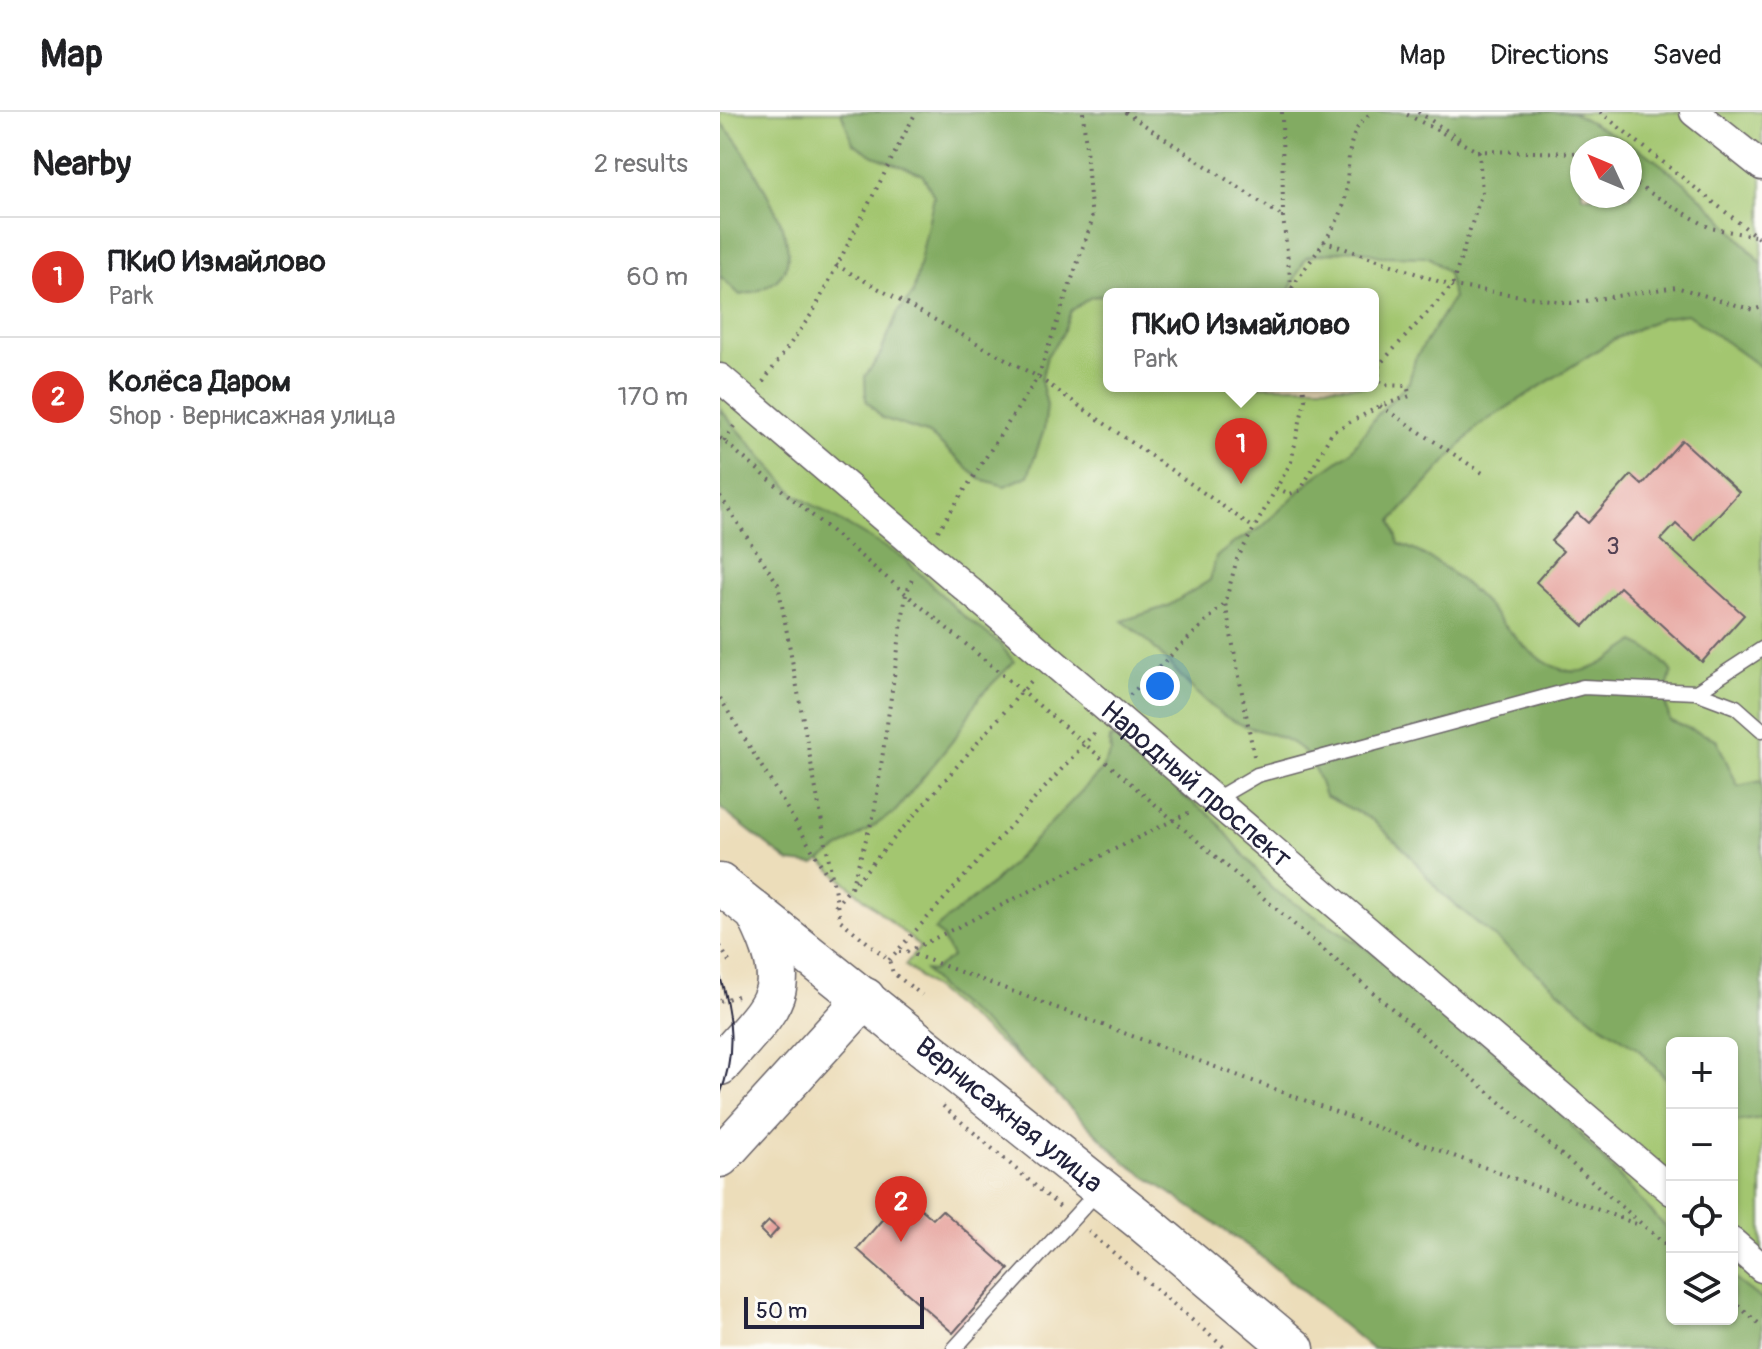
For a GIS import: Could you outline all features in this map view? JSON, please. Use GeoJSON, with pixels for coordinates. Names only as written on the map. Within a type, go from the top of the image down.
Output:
{"type":"FeatureCollection","features":[{"type":"Feature","properties":{"kind":"main road","name":"Вернисажная улица"},"geometry":{"type":"LineString","coordinates":[[720,884],[1101,1188],[1294,1349]]}},
{"type":"Feature","properties":{"kind":"main road"},"geometry":{"type":"LineString","coordinates":[[720,1065],[761,1016],[779,986],[780,969],[773,946],[755,911]]}},
{"type":"Feature","properties":{"kind":"main road"},"geometry":{"type":"LineString","coordinates":[[720,1157],[865,998]]}},
{"type":"Feature","properties":{"kind":"street"},"geometry":{"type":"LineString","coordinates":[[1694,112],[1762,166]]}},
{"type":"Feature","properties":{"kind":"street","name":"Народный проспект"},"geometry":{"type":"LineString","coordinates":[[720,378],[1666,1186]]}},
{"type":"Feature","properties":{"kind":"street"},"geometry":{"type":"LineString","coordinates":[[1738,1247],[1762,1268]]}},
{"type":"Feature","properties":{"kind":"lane"},"geometry":{"type":"LineString","coordinates":[[1696,692],[1762,649]]}},
{"type":"Feature","properties":{"kind":"lane"},"geometry":{"type":"LineString","coordinates":[[1214,800],[1257,775],[1583,687],[1696,692],[1736,707],[1762,730]]}},
{"type":"Feature","properties":{"kind":"lane"},"geometry":{"type":"LineString","coordinates":[[954,1349],[1101,1188]]}},
{"type":"Feature","properties":{"kind":"path"},"geometry":{"type":"LineString","coordinates":[[916,112],[813,312],[722,439],[1085,744],[1666,1245]]}},
{"type":"Feature","properties":{"kind":"path"},"geometry":{"type":"LineString","coordinates":[[851,887],[874,814],[906,594],[923,552],[1038,377],[1092,221],[1083,112]]}},
{"type":"Feature","properties":{"kind":"path"},"geometry":{"type":"LineString","coordinates":[[1125,112],[1283,217]]}},
{"type":"Feature","properties":{"kind":"path"},"geometry":{"type":"LineString","coordinates":[[1282,112],[1283,217],[1292,288]]}},
{"type":"Feature","properties":{"kind":"path"},"geometry":{"type":"LineString","coordinates":[[1294,288],[1341,213],[1350,145],[1363,118],[1373,112]]}},
{"type":"Feature","properties":{"kind":"path"},"geometry":{"type":"LineString","coordinates":[[1402,112],[1479,152],[1570,153]]}},
{"type":"Feature","properties":{"kind":"path"},"geometry":{"type":"LineString","coordinates":[[1418,112],[1479,152]]}},
{"type":"Feature","properties":{"kind":"path"},"geometry":{"type":"LineString","coordinates":[[1600,112],[1762,241]]}},
{"type":"Feature","properties":{"kind":"path"},"geometry":{"type":"LineString","coordinates":[[1276,488],[1290,494],[1301,490],[1332,432],[1380,406],[1410,396],[1407,386],[1383,385],[1379,379],[1379,365],[1452,286],[1482,192],[1479,152]]}},
{"type":"Feature","properties":{"kind":"path"},"geometry":{"type":"LineString","coordinates":[[1642,188],[1710,228],[1755,236]]}},
{"type":"Feature","properties":{"kind":"path"},"geometry":{"type":"LineString","coordinates":[[1323,241],[1452,286],[1571,303],[1676,287],[1753,310],[1762,307]]}},
{"type":"Feature","properties":{"kind":"path"},"geometry":{"type":"LineString","coordinates":[[836,265],[1038,377],[1254,528]]}},
{"type":"Feature","properties":{"kind":"path"},"geometry":{"type":"LineString","coordinates":[[1257,775],[1225,603],[1237,559],[1291,462],[1304,392]]}},
{"type":"Feature","properties":{"kind":"path"},"geometry":{"type":"LineString","coordinates":[[1380,406],[1484,474]]}},
{"type":"Feature","properties":{"kind":"path"},"geometry":{"type":"LineString","coordinates":[[720,496],[778,584],[840,920],[889,960],[893,973],[922,995]]}},
{"type":"Feature","properties":{"kind":"path"},"geometry":{"type":"LineString","coordinates":[[889,960],[1112,713],[1225,603]]}},
{"type":"Feature","properties":{"kind":"path"},"geometry":{"type":"LineString","coordinates":[[835,906],[1050,660]]}},
{"type":"Feature","properties":{"kind":"path"},"geometry":{"type":"LineString","coordinates":[[720,698],[833,883]]}},
{"type":"Feature","properties":{"kind":"path"},"geometry":{"type":"LineString","coordinates":[[907,952],[1214,800]]}},
{"type":"Feature","properties":{"kind":"path"},"geometry":{"type":"LineString","coordinates":[[720,946],[731,965]]}},
{"type":"Feature","properties":{"kind":"path"},"geometry":{"type":"LineString","coordinates":[[899,952],[907,952],[1645,1227]]}},
{"type":"Feature","properties":{"kind":"path"},"geometry":{"type":"LineString","coordinates":[[935,1099],[1226,1349]]}},
{"type":"Feature","properties":{"kind":"path"},"geometry":{"type":"LineString","coordinates":[[1738,1306],[1762,1326]]}},
{"type":"Feature","properties":{"kind":"green space"},"geometry":{"type":"Polygon","coordinates":[[[720,112],[1762,112],[1762,1349],[1374,1349],[905,965],[920,947],[720,773],[720,112]]]}},
{"type":"Feature","properties":{"kind":"green space"},"geometry":{"type":"Polygon","coordinates":[[[841,112],[1572,112],[1615,136],[1570,136],[1570,208],[1642,208],[1642,151],[1684,182],[1720,216],[1762,264],[1762,368],[1687,314],[1661,318],[1615,339],[1478,426],[1392,521],[1399,544],[1452,573],[1543,661],[1569,671],[1587,670],[1635,642],[1656,654],[1672,672],[1664,697],[1670,721],[1716,739],[1738,786],[1762,781],[1762,1118],[1738,1121],[1738,1037],[1666,1037],[1666,1079],[1639,1050],[1594,1020],[1439,891],[1408,853],[1371,819],[1325,796],[1313,766],[1300,748],[1280,737],[1226,717],[1198,695],[1150,643],[1122,621],[1168,606],[1210,580],[1216,557],[1261,528],[1311,480],[1350,452],[1378,414],[1409,382],[1415,359],[1453,298],[1448,273],[1429,257],[1380,256],[1355,249],[1306,257],[1290,288],[1103,288],[1103,296],[1091,297],[1071,311],[1062,335],[1047,356],[1041,381],[1047,405],[1044,430],[1028,476],[1005,486],[980,479],[929,434],[882,418],[866,400],[865,376],[879,357],[898,312],[913,294],[934,196],[922,174],[874,156],[853,143],[841,112]]]}},
{"type":"Feature","properties":{"kind":"green space"},"geometry":{"type":"Polygon","coordinates":[[[720,122],[745,153],[773,206],[786,239],[788,255],[785,268],[777,280],[762,289],[740,295],[720,276],[720,122]]]}},
{"type":"Feature","properties":{"kind":"green space"},"geometry":{"type":"Polygon","coordinates":[[[720,409],[796,495],[905,559],[959,612],[999,643],[1014,662],[980,696],[955,738],[895,812],[814,865],[789,862],[720,808],[720,409]]]}},
{"type":"Feature","properties":{"kind":"green space"},"geometry":{"type":"Polygon","coordinates":[[[1120,735],[1131,742],[1183,796],[1213,817],[1272,889],[1375,954],[1527,1077],[1666,1228],[1666,1325],[1738,1325],[1738,1282],[1762,1300],[1762,1349],[1372,1349],[1252,1249],[1126,1163],[996,1034],[940,988],[925,970],[932,971],[952,957],[941,935],[934,930],[994,882],[1100,772],[1111,752],[1109,739],[1120,735]]]}},
{"type":"Feature","properties":{"kind":"building"},"geometry":{"type":"Polygon","coordinates":[[[1682,440],[1739,492],[1695,541],[1676,524],[1661,540],[1744,615],[1702,662],[1620,587],[1584,626],[1536,582],[1563,551],[1551,541],[1577,513],[1588,523],[1631,475],[1642,485],[1682,440]]]}},
{"type":"Feature","properties":{"kind":"building"},"geometry":{"type":"Polygon","coordinates":[[[904,1194],[933,1219],[942,1210],[1009,1269],[953,1333],[857,1249],[904,1194]]]}},
{"type":"Feature","properties":{"kind":"building"},"geometry":{"type":"Polygon","coordinates":[[[769,1221],[778,1229],[769,1239],[760,1230],[769,1221]]]}},
{"type":"Feature","properties":{"kind":"tram line"},"geometry":{"type":"LineString","coordinates":[[720,976],[730,1036],[728,1065],[720,1095]]}},
{"type":"Feature","properties":{"kind":"place","name":"ПКиО Измайлово"},"geometry":{"type":"Point","coordinates":[1241,484]}},
{"type":"Feature","properties":{"kind":"place","name":"Колёса Даром"},"geometry":{"type":"Point","coordinates":[901,1242]}}]}
